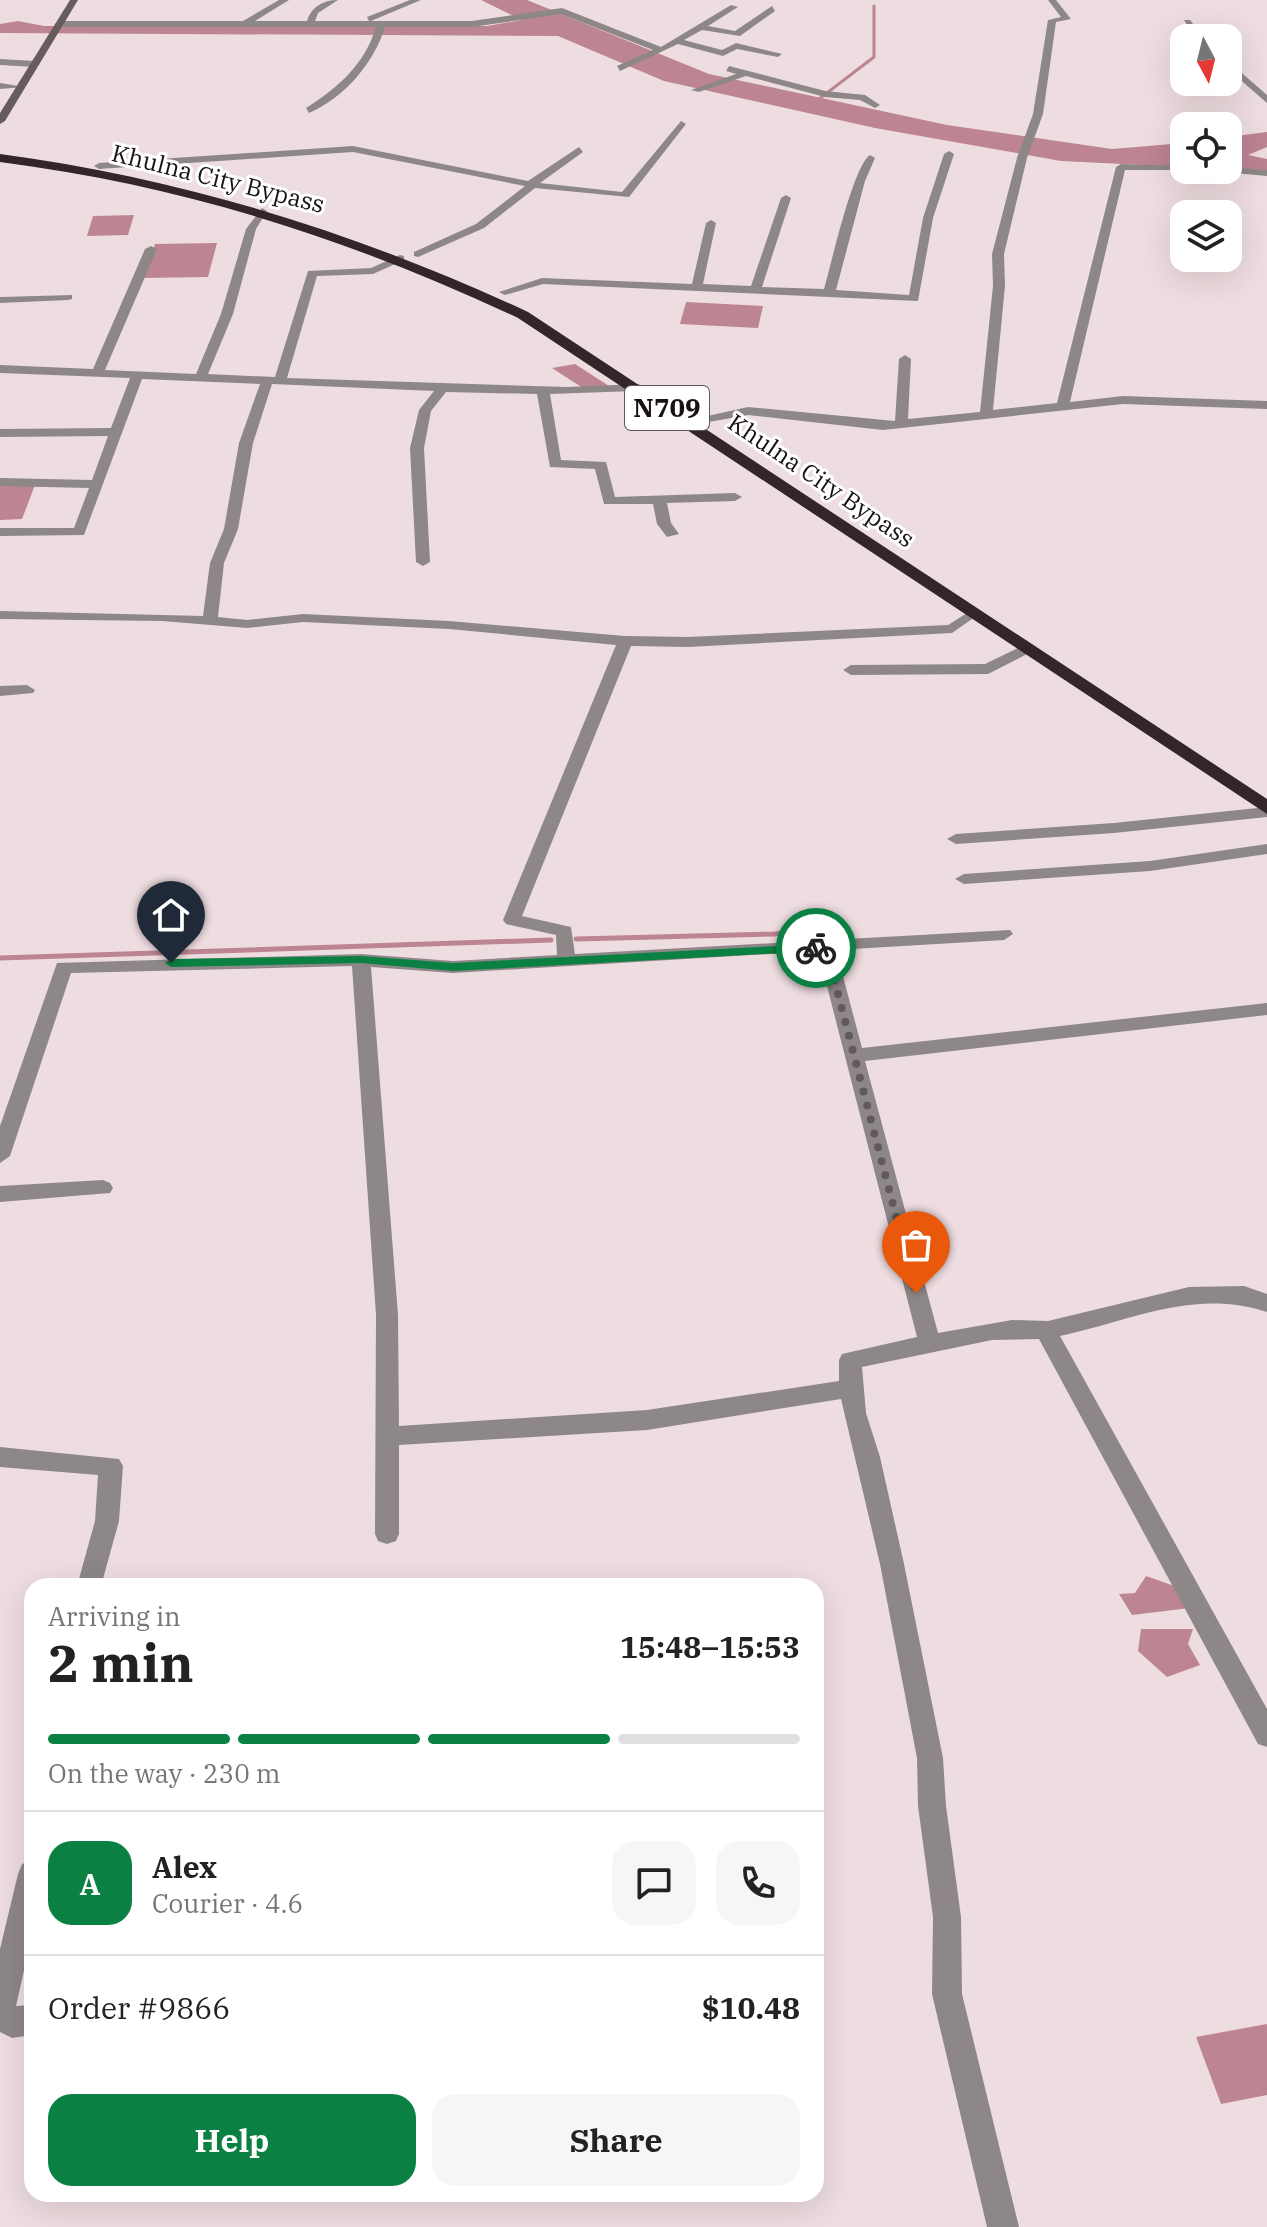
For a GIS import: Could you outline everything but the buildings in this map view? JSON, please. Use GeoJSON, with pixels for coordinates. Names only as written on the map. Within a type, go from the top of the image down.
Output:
{"type":"FeatureCollection","features":[{"type":"Feature","properties":{"kind":"highway","name":"Khulna City Bypass"},"geometry":{"type":"LineString","coordinates":[[0,151],[99,166],[242,196],[348,226],[505,292],[590,342],[1267,793]]}},
{"type":"Feature","properties":{"kind":"highway","name":"Khulna City Bypass"},"geometry":{"type":"LineString","coordinates":[[0,158],[157,185],[322,228],[400,258],[523,315],[975,612],[1267,810]]}},
{"type":"Feature","properties":{"kind":"street"},"geometry":{"type":"LineString","coordinates":[[0,121],[74,0]]}},
{"type":"Feature","properties":{"kind":"street"},"geometry":{"type":"LineString","coordinates":[[243,25],[285,0]]}},
{"type":"Feature","properties":{"kind":"street"},"geometry":{"type":"LineString","coordinates":[[310,24],[314,12],[334,0]]}},
{"type":"Feature","properties":{"kind":"street"},"geometry":{"type":"LineString","coordinates":[[359,24],[417,0]]}},
{"type":"Feature","properties":{"kind":"street"},"geometry":{"type":"LineString","coordinates":[[986,413],[999,286],[998,254],[1022,158],[1038,114],[1052,20],[1067,19],[1052,0]]}},
{"type":"Feature","properties":{"kind":"street"},"geometry":{"type":"LineString","coordinates":[[622,67],[659,51],[734,7]]}},
{"type":"Feature","properties":{"kind":"street"},"geometry":{"type":"LineString","coordinates":[[701,27],[737,34],[772,9]]}},
{"type":"Feature","properties":{"kind":"street"},"geometry":{"type":"LineString","coordinates":[[59,25],[472,24],[559,12],[659,51]]}},
{"type":"Feature","properties":{"kind":"street"},"geometry":{"type":"LineString","coordinates":[[309,110],[338,93],[378,37],[381,24]]}},
{"type":"Feature","properties":{"kind":"street"},"geometry":{"type":"LineString","coordinates":[[676,41],[723,53],[736,46],[778,54],[747,73]]}},
{"type":"Feature","properties":{"kind":"street"},"geometry":{"type":"LineString","coordinates":[[0,62],[35,64]]}},
{"type":"Feature","properties":{"kind":"street"},"geometry":{"type":"LineString","coordinates":[[697,89],[731,73],[747,73],[825,94],[862,97],[875,105]]}},
{"type":"Feature","properties":{"kind":"street"},"geometry":{"type":"LineString","coordinates":[[1242,77],[1267,100]]}},
{"type":"Feature","properties":{"kind":"street"},"geometry":{"type":"LineString","coordinates":[[0,86],[20,87]]}},
{"type":"Feature","properties":{"kind":"street"},"geometry":{"type":"LineString","coordinates":[[99,166],[318,145],[361,150],[532,185],[625,195],[681,124]]}},
{"type":"Feature","properties":{"kind":"street"},"geometry":{"type":"LineString","coordinates":[[418,254],[480,226],[579,150]]}},
{"type":"Feature","properties":{"kind":"street"},"geometry":{"type":"LineString","coordinates":[[505,292],[542,281],[914,299],[928,218],[949,154]]}},
{"type":"Feature","properties":{"kind":"street"},"geometry":{"type":"LineString","coordinates":[[829,293],[860,181],[870,158]]}},
{"type":"Feature","properties":{"kind":"street"},"geometry":{"type":"LineString","coordinates":[[1063,404],[1121,167],[1170,169]]}},
{"type":"Feature","properties":{"kind":"street"},"geometry":{"type":"LineString","coordinates":[[1242,171],[1267,173]]}},
{"type":"Feature","properties":{"kind":"street"},"geometry":{"type":"LineString","coordinates":[[755,290],[786,198]]}},
{"type":"Feature","properties":{"kind":"street"},"geometry":{"type":"LineString","coordinates":[[200,378],[227,314],[251,229],[262,211]]}},
{"type":"Feature","properties":{"kind":"street"},"geometry":{"type":"LineString","coordinates":[[697,288],[711,223]]}},
{"type":"Feature","properties":{"kind":"street"},"geometry":{"type":"LineString","coordinates":[[98,373],[151,249]]}},
{"type":"Feature","properties":{"kind":"street"},"geometry":{"type":"LineString","coordinates":[[210,619],[217,563],[231,529],[246,443],[312,273],[373,271],[400,258]]}},
{"type":"Feature","properties":{"kind":"street"},"geometry":{"type":"LineString","coordinates":[[0,300],[68,297]]}},
{"type":"Feature","properties":{"kind":"street"},"geometry":{"type":"LineString","coordinates":[[901,424],[905,359]]}},
{"type":"Feature","properties":{"kind":"street"},"geometry":{"type":"LineString","coordinates":[[0,369],[543,391],[635,387]]}},
{"type":"Feature","properties":{"kind":"street"},"geometry":{"type":"LineString","coordinates":[[0,532],[79,532],[137,375]]}},
{"type":"Feature","properties":{"kind":"street"},"geometry":{"type":"LineString","coordinates":[[423,562],[417,448],[425,410],[443,388]]}},
{"type":"Feature","properties":{"kind":"street"},"geometry":{"type":"LineString","coordinates":[[543,391],[555,464],[601,465],[612,503],[735,497]]}},
{"type":"Feature","properties":{"kind":"street"},"geometry":{"type":"LineString","coordinates":[[708,420],[748,411],[869,425],[1123,400],[1267,405]]}},
{"type":"Feature","properties":{"kind":"street"},"geometry":{"type":"LineString","coordinates":[[0,433],[116,432]]}},
{"type":"Feature","properties":{"kind":"street"},"geometry":{"type":"LineString","coordinates":[[0,482],[97,484]]}},
{"type":"Feature","properties":{"kind":"street"},"geometry":{"type":"LineString","coordinates":[[659,500],[664,524],[672,534]]}},
{"type":"Feature","properties":{"kind":"street"},"geometry":{"type":"LineString","coordinates":[[0,615],[210,619],[247,624],[303,618],[435,625],[625,641],[688,642],[952,629],[975,612]]}},
{"type":"Feature","properties":{"kind":"street"},"geometry":{"type":"LineString","coordinates":[[566,962],[565,931],[512,920],[625,641]]}},
{"type":"Feature","properties":{"kind":"street"},"geometry":{"type":"LineString","coordinates":[[851,670],[988,669],[1028,648]]}},
{"type":"Feature","properties":{"kind":"street"},"geometry":{"type":"LineString","coordinates":[[0,691],[27,690]]}},
{"type":"Feature","properties":{"kind":"street"},"geometry":{"type":"LineString","coordinates":[[956,839],[1114,828],[1267,810]]}},
{"type":"Feature","properties":{"kind":"street"},"geometry":{"type":"LineString","coordinates":[[964,879],[1150,866],[1267,849]]}},
{"type":"Feature","properties":{"kind":"street"},"geometry":{"type":"LineString","coordinates":[[0,1156],[64,967],[361,960],[453,967],[826,948],[932,937],[1004,934]]}},
{"type":"Feature","properties":{"kind":"street"},"geometry":{"type":"LineString","coordinates":[[826,948],[930,1344]]}},
{"type":"Feature","properties":{"kind":"street"},"geometry":{"type":"LineString","coordinates":[[361,960],[387,1315],[387,1534]]}},
{"type":"Feature","properties":{"kind":"street"},"geometry":{"type":"LineString","coordinates":[[854,1056],[1267,1009]]}},
{"type":"Feature","properties":{"kind":"street"},"geometry":{"type":"LineString","coordinates":[[0,1194],[103,1188]]}},
{"type":"Feature","properties":{"kind":"street"},"geometry":{"type":"LineString","coordinates":[[1003,2227],[947,1994],[947,1917],[932,1806],[930,1758],[892,1564],[868,1457],[854,1413],[850,1360],[1014,1329],[1046,1331],[1169,1299],[1243,1293],[1267,1303]]}},
{"type":"Feature","properties":{"kind":"street"},"geometry":{"type":"LineString","coordinates":[[1046,1331],[1267,1735]]}},
{"type":"Feature","properties":{"kind":"street"},"geometry":{"type":"LineString","coordinates":[[388,1436],[647,1420],[851,1388]]}},
{"type":"Feature","properties":{"kind":"street"},"geometry":{"type":"LineString","coordinates":[[0,1457],[111,1466],[107,1521],[91,1578]]}},
{"type":"Feature","properties":{"kind":"street"},"geometry":{"type":"LineString","coordinates":[[24,1908],[0,2011],[12,2023],[24,2021]]}},
{"type":"Feature","properties":{"kind":"shaded area"},"geometry":{"type":"Polygon","coordinates":[[[481,0],[527,0],[709,74],[947,125],[1112,149],[1170,144],[1170,166],[1061,161],[875,128],[664,81],[558,36],[0,33],[0,24],[18,21],[44,26],[487,26],[522,20],[481,0]]]}},
{"type":"Feature","properties":{"kind":"shaded area"},"geometry":{"type":"Polygon","coordinates":[[[1267,132],[1267,147],[1248,155],[1267,159],[1267,171],[1242,170],[1242,135],[1267,132]]]}},
{"type":"Feature","properties":{"kind":"shaded area"},"geometry":{"type":"Polygon","coordinates":[[[134,215],[128,235],[87,236],[93,216],[134,215]]]}},
{"type":"Feature","properties":{"kind":"shaded area"},"geometry":{"type":"Polygon","coordinates":[[[217,243],[208,277],[144,278],[155,244],[217,243]]]}},
{"type":"Feature","properties":{"kind":"shaded area"},"geometry":{"type":"Polygon","coordinates":[[[686,302],[763,306],[758,328],[680,324],[686,302]]]}},
{"type":"Feature","properties":{"kind":"shaded area"},"geometry":{"type":"Polygon","coordinates":[[[575,364],[609,386],[583,388],[552,368],[575,364]]]}},
{"type":"Feature","properties":{"kind":"shaded area"},"geometry":{"type":"Polygon","coordinates":[[[0,485],[35,485],[22,519],[0,520],[0,485]]]}},
{"type":"Feature","properties":{"kind":"shaded area"},"geometry":{"type":"Polygon","coordinates":[[[1146,1576],[1180,1588],[1190,1608],[1132,1615],[1119,1594],[1135,1593],[1146,1576]]]}},
{"type":"Feature","properties":{"kind":"shaded area"},"geometry":{"type":"Polygon","coordinates":[[[1141,1629],[1193,1629],[1188,1644],[1200,1665],[1167,1677],[1138,1651],[1141,1629]]]}},
{"type":"Feature","properties":{"kind":"shaded area"},"geometry":{"type":"Polygon","coordinates":[[[1267,2024],[1267,2095],[1221,2104],[1196,2037],[1267,2024]]]}},
{"type":"Feature","properties":{"kind":"waterway"},"geometry":{"type":"LineString","coordinates":[[819,99],[874,57],[874,6]]}},
{"type":"Feature","properties":{"kind":"waterway"},"geometry":{"type":"LineString","coordinates":[[576,939],[775,934],[808,929]]}},
{"type":"Feature","properties":{"kind":"waterway"},"geometry":{"type":"LineString","coordinates":[[0,958],[551,940]]}},
{"type":"Feature","properties":{"kind":"way so far"},"geometry":{"type":"LineString","coordinates":[[816,948],[826,948],[916,1293]]}},
{"type":"Feature","properties":{"kind":"route"},"geometry":{"type":"LineString","coordinates":[[171,963],[361,960],[453,967],[816,948]]}}]}
